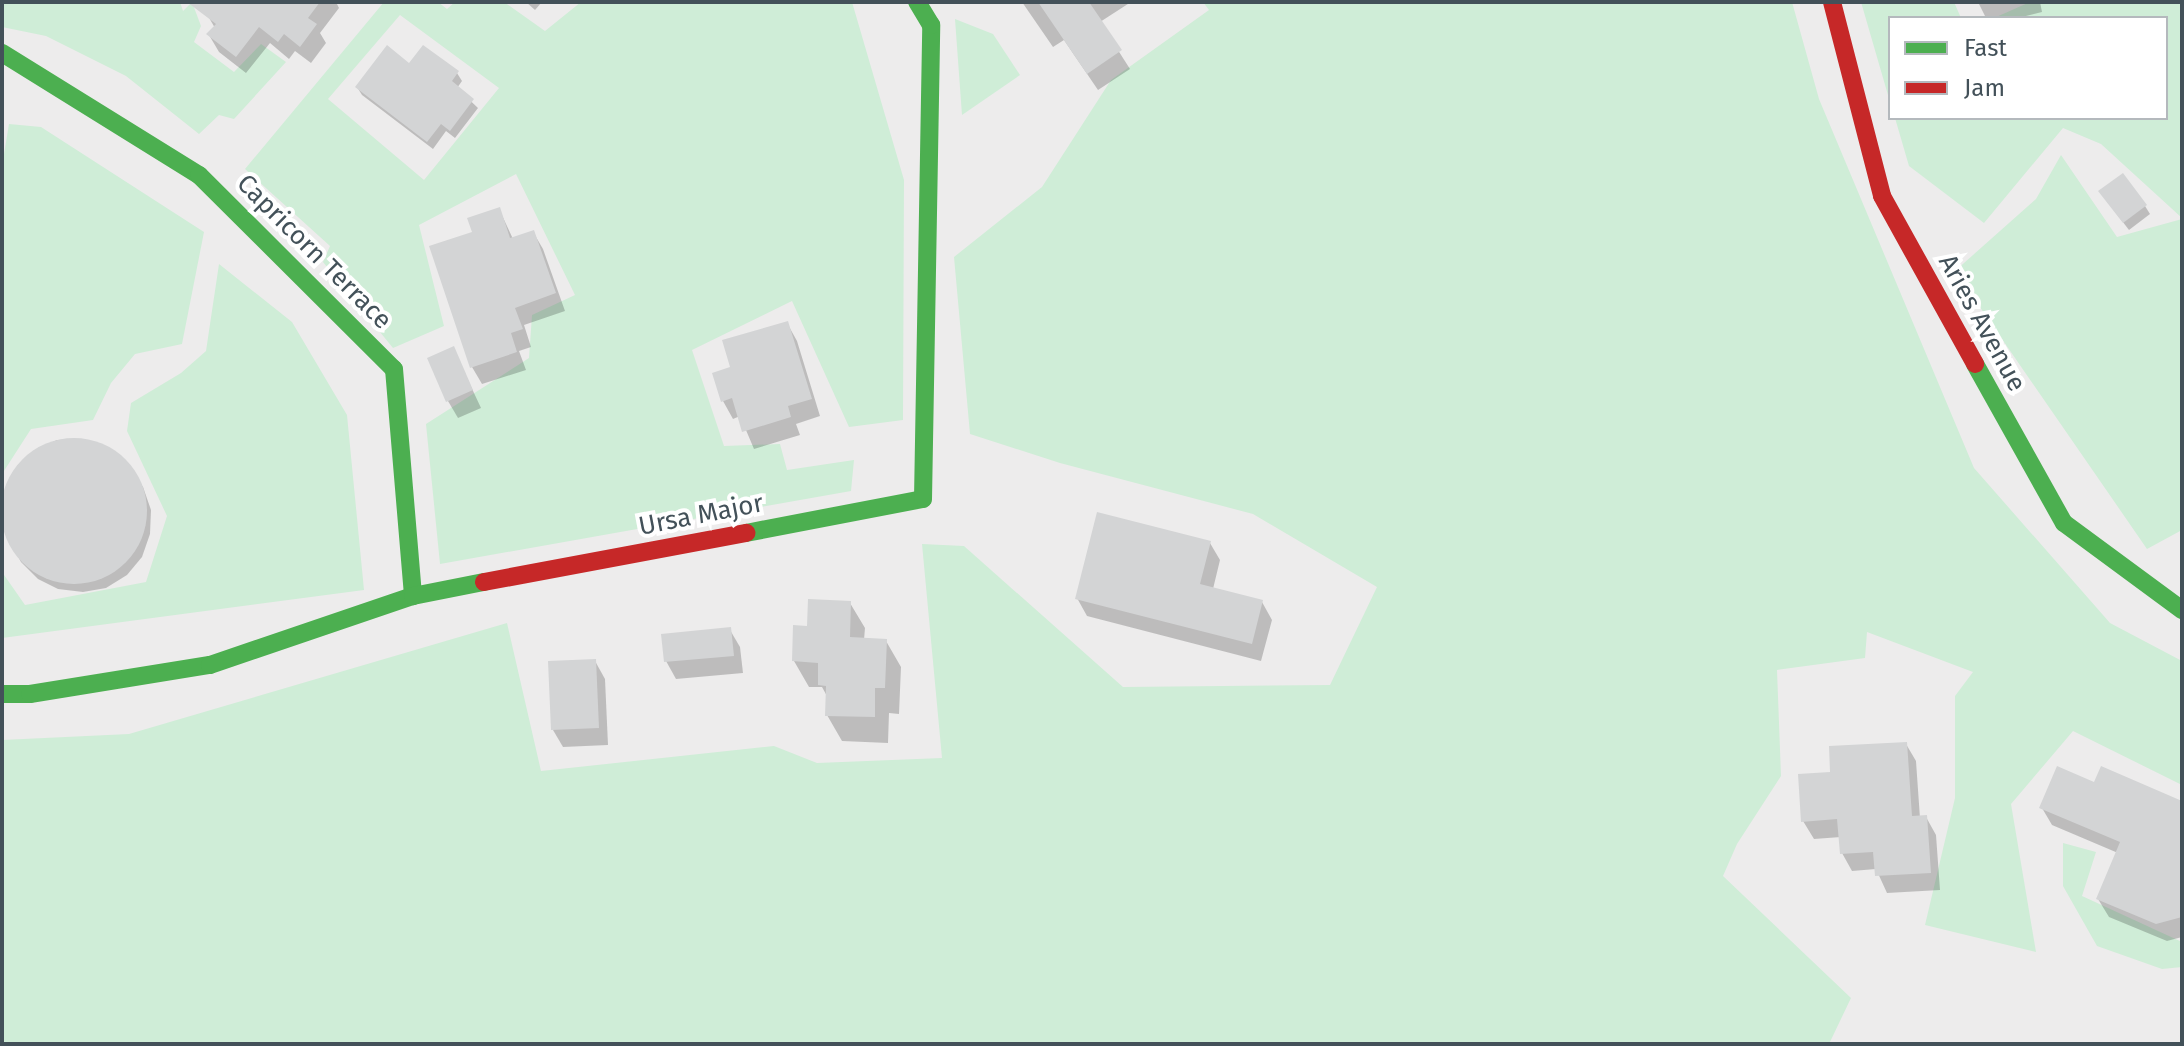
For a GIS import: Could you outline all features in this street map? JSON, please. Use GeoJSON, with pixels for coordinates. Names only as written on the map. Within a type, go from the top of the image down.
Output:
{"type":"FeatureCollection","features":[{"type":"Feature","properties":{"kind":"street","name":"Ursa Major"},"geometry":{"type":"LineString","coordinates":[[2,694],[30,694],[210,665],[413,596],[923,499],[931,25],[917,2]]}},
{"type":"Feature","properties":{"kind":"street","name":"Aries Avenue"},"geometry":{"type":"LineString","coordinates":[[1832,2],[1882,196],[2064,523],[2182,610]]}},
{"type":"Feature","properties":{"kind":"street","name":"Capricorn Terrace"},"geometry":{"type":"LineString","coordinates":[[2,53],[199,175],[394,369],[413,596]]}},
{"type":"Feature","properties":{"kind":"green space"},"geometry":{"type":"Polygon","coordinates":[[[2,2],[180,2],[183,11],[192,2],[201,26],[194,42],[234,72],[261,44],[286,62],[234,119],[219,115],[199,134],[126,76],[46,36],[2,27],[2,2]]]}},
{"type":"Feature","properties":{"kind":"green space"},"geometry":{"type":"Polygon","coordinates":[[[384,2],[438,2],[447,9],[455,2],[504,2],[545,31],[581,2],[852,2],[904,180],[903,420],[849,427],[792,301],[692,350],[724,446],[780,444],[787,470],[854,460],[851,491],[440,564],[426,424],[529,358],[532,315],[575,295],[516,174],[419,225],[444,326],[393,348],[323,262],[330,246],[245,169],[384,2]],[[400,15],[328,99],[424,180],[499,88],[400,15]]]}},
{"type":"Feature","properties":{"kind":"green space"},"geometry":{"type":"Polygon","coordinates":[[[1203,2],[1792,2],[1819,99],[1974,468],[2110,623],[2182,661],[2182,785],[2073,731],[2011,804],[2036,952],[1925,925],[1955,798],[1955,696],[1973,672],[1867,632],[1865,658],[1777,670],[1781,776],[1737,844],[1723,876],[1851,998],[1829,1044],[2,1044],[2,740],[129,734],[507,623],[541,771],[774,746],[817,763],[942,758],[922,544],[964,546],[1123,687],[1330,685],[1377,587],[1253,514],[1060,463],[970,434],[954,257],[1042,187],[1111,80],[1209,10],[1203,2]]]}},
{"type":"Feature","properties":{"kind":"green space"},"geometry":{"type":"Polygon","coordinates":[[[1861,2],[1954,2],[1960,16],[1888,16],[1888,95],[1861,2]]]}},
{"type":"Feature","properties":{"kind":"green space"},"geometry":{"type":"Polygon","coordinates":[[[2030,2],[2182,2],[2182,218],[2101,144],[2063,128],[1984,223],[1909,166],[1896,120],[2168,120],[2168,16],[1998,16],[2030,2]]]}},
{"type":"Feature","properties":{"kind":"green space"},"geometry":{"type":"Polygon","coordinates":[[[955,19],[993,34],[1020,75],[962,115],[955,19]]]}},
{"type":"Feature","properties":{"kind":"green space"},"geometry":{"type":"Polygon","coordinates":[[[9,124],[41,127],[204,232],[182,344],[135,354],[111,383],[93,420],[31,429],[2,474],[2,166],[9,124]]]}},
{"type":"Feature","properties":{"kind":"green space"},"geometry":{"type":"Polygon","coordinates":[[[2061,155],[2117,237],[2182,219],[2182,530],[2147,549],[1955,271],[2036,199],[2061,155]]]}},
{"type":"Feature","properties":{"kind":"green space"},"geometry":{"type":"Polygon","coordinates":[[[219,264],[292,322],[347,415],[364,590],[2,638],[2,572],[25,605],[146,582],[167,516],[127,431],[131,403],[181,373],[206,351],[219,264]]]}},
{"type":"Feature","properties":{"kind":"green space"},"geometry":{"type":"Polygon","coordinates":[[[2063,843],[2096,852],[2082,896],[2182,942],[2182,967],[2162,969],[2097,946],[2063,886],[2063,843]]]}},
{"type":"Feature","properties":{"kind":"building"},"geometry":{"type":"Polygon","coordinates":[[[187,2],[320,2],[308,18],[317,24],[300,47],[284,34],[278,42],[259,27],[236,57],[206,34],[216,24],[187,2]]]}},
{"type":"Feature","properties":{"kind":"building"},"geometry":{"type":"Polygon","coordinates":[[[1038,2],[1089,2],[1122,50],[1087,74],[1038,2]]]}},
{"type":"Feature","properties":{"kind":"building"},"geometry":{"type":"Polygon","coordinates":[[[387,45],[409,63],[423,45],[459,71],[452,81],[474,99],[450,131],[441,124],[427,142],[355,87],[387,45]]]}},
{"type":"Feature","properties":{"kind":"building"},"geometry":{"type":"Polygon","coordinates":[[[2123,173],[2147,205],[2123,223],[2098,191],[2123,173]]]}},
{"type":"Feature","properties":{"kind":"building"},"geometry":{"type":"Polygon","coordinates":[[[500,207],[510,238],[534,230],[556,293],[515,308],[523,329],[511,333],[517,352],[470,368],[429,246],[472,232],[467,218],[500,207]]]}},
{"type":"Feature","properties":{"kind":"building"},"geometry":{"type":"Polygon","coordinates":[[[788,321],[812,399],[788,406],[791,417],[742,432],[732,398],[721,402],[712,373],[730,367],[722,340],[788,321]]]}},
{"type":"Feature","properties":{"kind":"building"},"geometry":{"type":"Polygon","coordinates":[[[454,346],[473,390],[446,402],[427,358],[454,346]]]}},
{"type":"Feature","properties":{"kind":"building"},"geometry":{"type":"Polygon","coordinates":[[[74,438],[102,443],[126,459],[142,483],[147,511],[142,539],[126,563],[102,579],[74,584],[46,579],[22,563],[6,539],[1,511],[6,483],[22,459],[46,443],[74,438]]]}},
{"type":"Feature","properties":{"kind":"building"},"geometry":{"type":"Polygon","coordinates":[[[1097,512],[1211,541],[1200,584],[1263,600],[1252,644],[1075,599],[1097,512]]]}},
{"type":"Feature","properties":{"kind":"building"},"geometry":{"type":"Polygon","coordinates":[[[808,599],[851,601],[850,637],[887,639],[885,688],[875,688],[875,717],[825,716],[826,686],[818,685],[818,663],[792,661],[793,625],[807,626],[808,599]]]}},
{"type":"Feature","properties":{"kind":"building"},"geometry":{"type":"Polygon","coordinates":[[[731,627],[734,656],[664,662],[661,634],[731,627]]]}},
{"type":"Feature","properties":{"kind":"building"},"geometry":{"type":"Polygon","coordinates":[[[596,659],[599,728],[551,730],[548,661],[596,659]]]}},
{"type":"Feature","properties":{"kind":"building"},"geometry":{"type":"Polygon","coordinates":[[[1907,742],[1912,816],[1927,815],[1931,873],[1875,876],[1873,852],[1840,854],[1837,819],[1801,822],[1798,774],[1830,772],[1829,746],[1907,742]]]}},
{"type":"Feature","properties":{"kind":"building"},"geometry":{"type":"Polygon","coordinates":[[[2057,766],[2094,782],[2101,766],[2182,801],[2182,917],[2156,924],[2096,899],[2120,842],[2039,808],[2057,766]]]}},
{"type":"Feature","properties":{"kind":"traffic: fast"},"geometry":{"type":"LineString","coordinates":[[746,533],[923,499],[931,25],[917,2]]}},
{"type":"Feature","properties":{"kind":"traffic: fast"},"geometry":{"type":"LineString","coordinates":[[2,53],[199,175],[394,369],[413,596]]}},
{"type":"Feature","properties":{"kind":"traffic: fast"},"geometry":{"type":"LineString","coordinates":[[1975,364],[2064,523],[2182,610]]}},
{"type":"Feature","properties":{"kind":"traffic: fast"},"geometry":{"type":"LineString","coordinates":[[2,694],[30,694],[210,665],[413,596],[484,582]]}},
{"type":"Feature","properties":{"kind":"traffic: jam"},"geometry":{"type":"LineString","coordinates":[[1832,2],[1882,196],[1975,364]]}},
{"type":"Feature","properties":{"kind":"traffic: jam"},"geometry":{"type":"LineString","coordinates":[[484,582],[746,533]]}}]}
